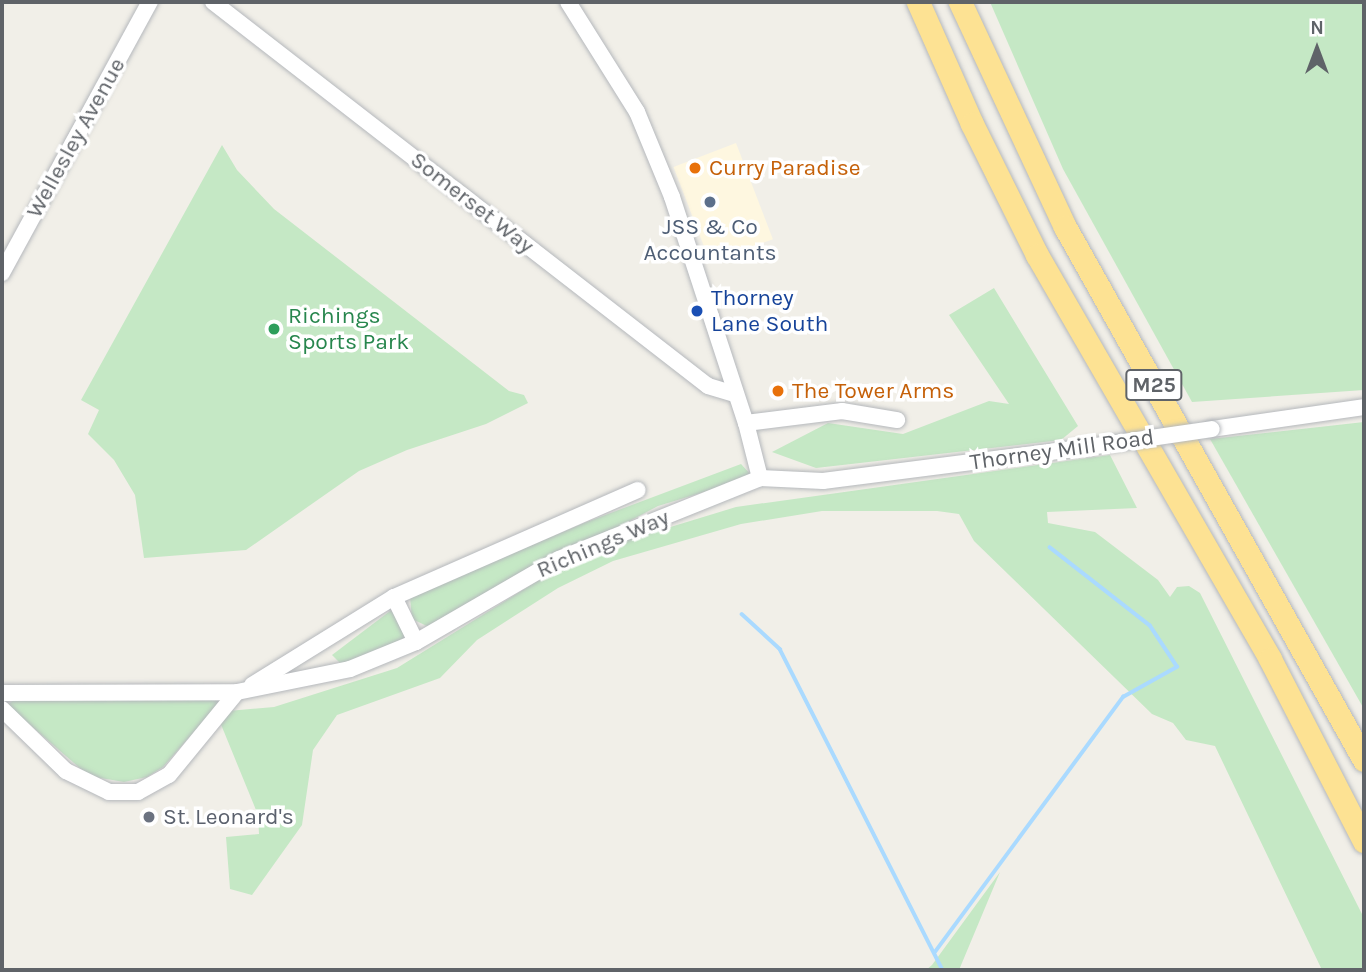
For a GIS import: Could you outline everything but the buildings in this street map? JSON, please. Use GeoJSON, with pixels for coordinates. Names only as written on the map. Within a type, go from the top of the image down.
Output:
{"type":"FeatureCollection","features":[{"type":"Feature","properties":{"kind":"highway","name":"M25"},"geometry":{"type":"LineString","coordinates":[[918,2],[977,135],[1037,255],[1270,659],[1364,841]]}},
{"type":"Feature","properties":{"kind":"highway","name":"M25"},"geometry":{"type":"LineString","coordinates":[[960,2],[1071,237],[1364,760]]}},
{"type":"Feature","properties":{"kind":"street","name":"Wellesley Avenue"},"geometry":{"type":"LineString","coordinates":[[2,273],[150,2]]}},
{"type":"Feature","properties":{"kind":"street","name":"Somerset Way"},"geometry":{"type":"LineString","coordinates":[[213,2],[708,386],[735,394]]}},
{"type":"Feature","properties":{"kind":"street"},"geometry":{"type":"LineString","coordinates":[[568,2],[636,112],[672,197],[746,423],[760,478]]}},
{"type":"Feature","properties":{"kind":"street","name":"Thorney Mill Road"},"geometry":{"type":"LineString","coordinates":[[760,478],[823,481],[1089,447],[1364,407]]}},
{"type":"Feature","properties":{"kind":"street"},"geometry":{"type":"LineString","coordinates":[[746,423],[842,411],[897,420]]}},
{"type":"Feature","properties":{"kind":"street","name":"Richings Way"},"geometry":{"type":"LineString","coordinates":[[2,693],[239,692],[350,669],[416,642],[559,559],[760,478]]}},
{"type":"Feature","properties":{"kind":"street","name":"Richings Way"},"geometry":{"type":"LineString","coordinates":[[239,692],[394,597],[638,490]]}},
{"type":"Feature","properties":{"kind":"street"},"geometry":{"type":"LineString","coordinates":[[394,597],[416,642]]}},
{"type":"Feature","properties":{"kind":"street"},"geometry":{"type":"LineString","coordinates":[[2,709],[66,771],[108,792],[138,792],[169,775],[239,692]]}},
{"type":"Feature","properties":{"kind":"shaded area"},"geometry":{"type":"Polygon","coordinates":[[[736,143],[773,239],[710,263],[673,167],[736,143]]]}},
{"type":"Feature","properties":{"kind":"green space"},"geometry":{"type":"Polygon","coordinates":[[[990,2],[1364,2],[1364,390],[1192,402],[1063,169],[990,2]]]}},
{"type":"Feature","properties":{"kind":"green space","name":"Richings Sports Park"},"geometry":{"type":"Polygon","coordinates":[[[222,145],[237,170],[274,209],[509,391],[524,395],[528,403],[486,424],[407,450],[359,471],[246,550],[144,558],[135,495],[114,460],[88,434],[99,410],[81,400],[222,145]]]}},
{"type":"Feature","properties":{"kind":"green space"},"geometry":{"type":"Polygon","coordinates":[[[994,288],[1078,426],[1061,440],[816,468],[772,452],[828,423],[903,434],[989,401],[1009,404],[949,315],[994,288]]]}},
{"type":"Feature","properties":{"kind":"green space"},"geometry":{"type":"Polygon","coordinates":[[[1364,422],[1364,709],[1210,439],[1364,422]]]}},
{"type":"Feature","properties":{"kind":"green space"},"geometry":{"type":"Polygon","coordinates":[[[1110,455],[1137,508],[1047,512],[1048,523],[1095,532],[1158,580],[1170,597],[1177,587],[1189,586],[1200,593],[1364,918],[1364,970],[1322,970],[1215,746],[1186,740],[1173,723],[1152,714],[974,541],[959,514],[937,511],[822,511],[741,524],[613,561],[558,588],[477,640],[440,678],[337,715],[313,750],[302,825],[252,895],[230,889],[226,837],[259,834],[258,815],[220,722],[228,711],[274,707],[397,668],[565,564],[605,547],[736,507],[1110,455]]]}},
{"type":"Feature","properties":{"kind":"green space"},"geometry":{"type":"Polygon","coordinates":[[[741,464],[753,477],[658,506],[429,627],[412,619],[410,597],[584,523],[741,464]]]}},
{"type":"Feature","properties":{"kind":"green space"},"geometry":{"type":"Polygon","coordinates":[[[394,608],[409,637],[343,666],[332,655],[394,608]]]}},
{"type":"Feature","properties":{"kind":"green space"},"geometry":{"type":"Polygon","coordinates":[[[14,700],[222,700],[163,767],[147,777],[124,782],[89,776],[7,705],[14,700]]]}},
{"type":"Feature","properties":{"kind":"green space"},"geometry":{"type":"Polygon","coordinates":[[[1000,872],[959,970],[926,970],[932,965],[1000,872]]]}},
{"type":"Feature","properties":{"kind":"waterway"},"geometry":{"type":"LineString","coordinates":[[935,952],[1123,697],[1177,667],[1150,626],[1050,548]]}},
{"type":"Feature","properties":{"kind":"waterway"},"geometry":{"type":"LineString","coordinates":[[742,614],[780,649],[943,970]]}},
{"type":"Feature","properties":{"kind":"place","name":"Curry Paradise"},"geometry":{"type":"Point","coordinates":[695,168]}},
{"type":"Feature","properties":{"kind":"place","name":"JSS & Co Accountants"},"geometry":{"type":"Point","coordinates":[710,202]}},
{"type":"Feature","properties":{"kind":"place","name":"Thorney Lane South"},"geometry":{"type":"Point","coordinates":[697,311]}},
{"type":"Feature","properties":{"kind":"place","name":"Richings Sports Park"},"geometry":{"type":"Point","coordinates":[274,329]}},
{"type":"Feature","properties":{"kind":"place","name":"The Tower Arms"},"geometry":{"type":"Point","coordinates":[778,391]}},
{"type":"Feature","properties":{"kind":"place","name":"St. Leonard's"},"geometry":{"type":"Point","coordinates":[149,817]}}]}
